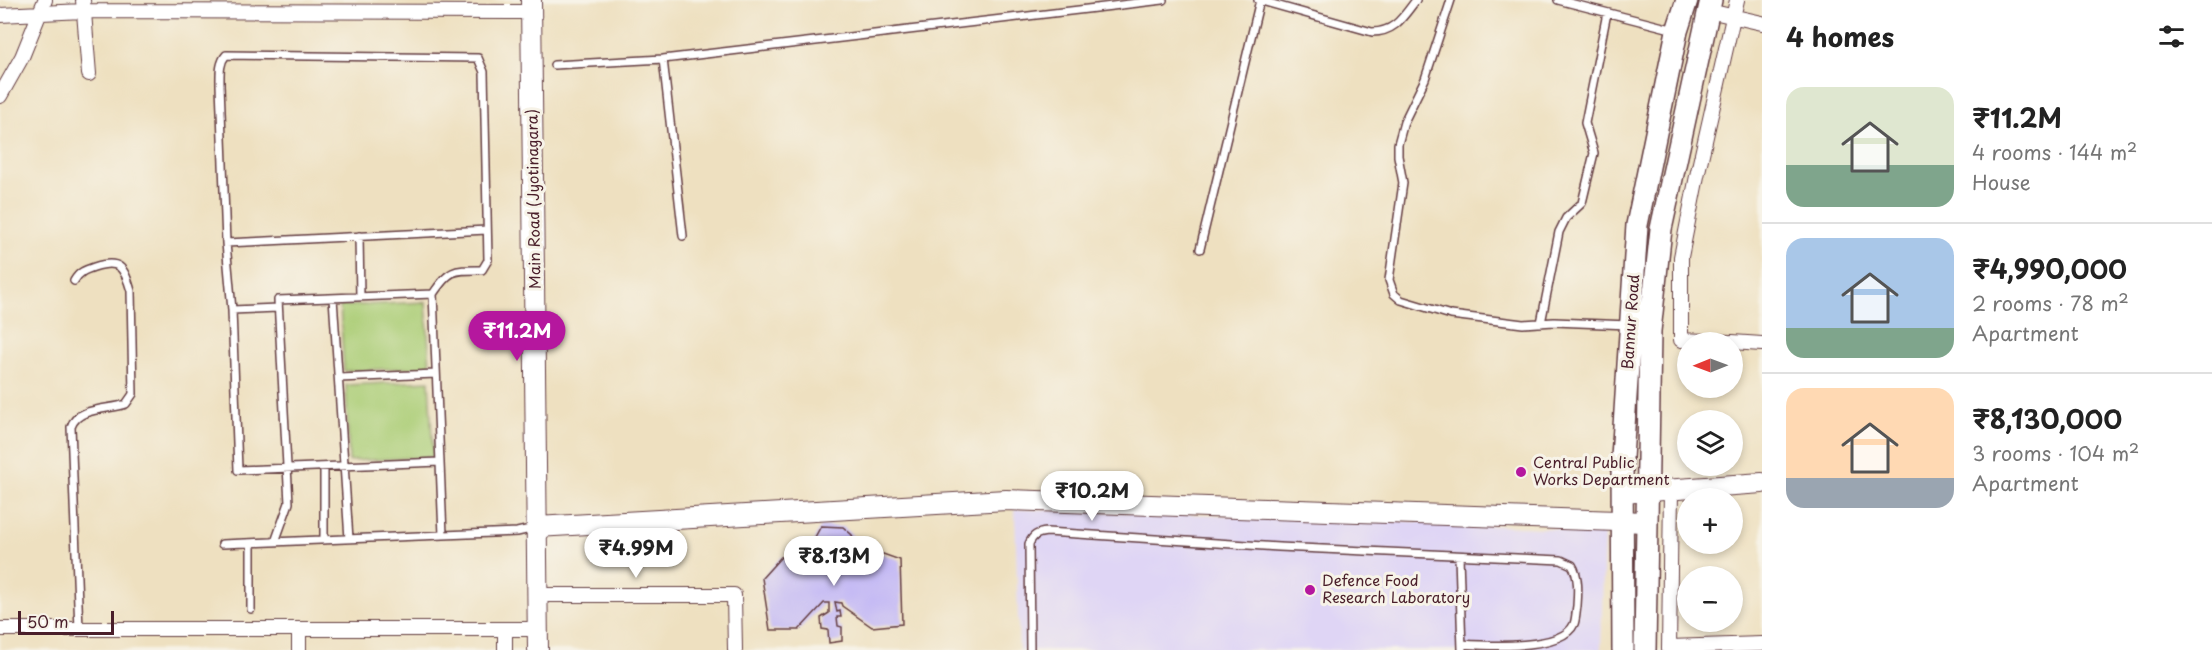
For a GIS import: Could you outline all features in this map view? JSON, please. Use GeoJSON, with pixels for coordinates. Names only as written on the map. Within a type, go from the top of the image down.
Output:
{"type":"FeatureCollection","features":[{"type":"Feature","properties":{"kind":"main road","name":"Bannur Road"},"geometry":{"type":"LineString","coordinates":[[1623,650],[1622,458],[1637,225],[1677,30],[1687,0]]}},
{"type":"Feature","properties":{"kind":"main road"},"geometry":{"type":"LineString","coordinates":[[1645,650],[1650,331],[1661,230],[1710,3]]}},
{"type":"Feature","properties":{"kind":"street"},"geometry":{"type":"LineString","coordinates":[[1681,332],[1681,257],[1737,0]]}},
{"type":"Feature","properties":{"kind":"street"},"geometry":{"type":"LineString","coordinates":[[1710,3],[1734,16],[1762,24]]}},
{"type":"Feature","properties":{"kind":"street"},"geometry":{"type":"LineString","coordinates":[[83,5],[90,74]]}},
{"type":"Feature","properties":{"kind":"street"},"geometry":{"type":"LineString","coordinates":[[0,15],[43,6],[83,5],[531,6]]}},
{"type":"Feature","properties":{"kind":"street"},"geometry":{"type":"LineString","coordinates":[[0,96],[22,57],[43,6]]}},
{"type":"Feature","properties":{"kind":"street","name":"Main Road (Jyotinagara)"},"geometry":{"type":"LineString","coordinates":[[531,6],[538,650]]}},
{"type":"Feature","properties":{"kind":"street"},"geometry":{"type":"LineString","coordinates":[[1743,343],[1762,344]]}},
{"type":"Feature","properties":{"kind":"street"},"geometry":{"type":"LineString","coordinates":[[1622,493],[1762,483]]}},
{"type":"Feature","properties":{"kind":"street"},"geometry":{"type":"LineString","coordinates":[[1671,489],[1669,649],[1762,644]]}},
{"type":"Feature","properties":{"kind":"street"},"geometry":{"type":"LineString","coordinates":[[537,527],[1006,500],[1646,522]]}},
{"type":"Feature","properties":{"kind":"street"},"geometry":{"type":"LineString","coordinates":[[539,595],[734,595],[735,650]]}},
{"type":"Feature","properties":{"kind":"street"},"geometry":{"type":"LineString","coordinates":[[0,628],[539,630]]}},
{"type":"Feature","properties":{"kind":"street"},"geometry":{"type":"LineString","coordinates":[[299,629],[299,650]]}},
{"type":"Feature","properties":{"kind":"street"},"geometry":{"type":"LineString","coordinates":[[505,629],[505,650]]}},
{"type":"Feature","properties":{"kind":"lane"},"geometry":{"type":"LineString","coordinates":[[554,65],[663,59],[1163,0]]}},
{"type":"Feature","properties":{"kind":"lane"},"geometry":{"type":"LineString","coordinates":[[1200,249],[1259,0],[1372,32],[1390,29],[1398,24],[1416,0]]}},
{"type":"Feature","properties":{"kind":"lane"},"geometry":{"type":"LineString","coordinates":[[1451,0],[1425,79],[1404,122],[1398,144],[1403,183],[1389,280],[1394,294],[1401,300],[1451,315],[1523,324],[1631,325]]}},
{"type":"Feature","properties":{"kind":"lane"},"geometry":{"type":"LineString","coordinates":[[1558,0],[1677,30]]}},
{"type":"Feature","properties":{"kind":"lane"},"geometry":{"type":"LineString","coordinates":[[1541,323],[1559,232],[1566,218],[1582,203],[1594,153],[1585,123],[1606,13]]}},
{"type":"Feature","properties":{"kind":"lane"},"geometry":{"type":"LineString","coordinates":[[440,462],[238,470],[220,85],[222,59],[226,55],[478,58],[484,72],[488,260],[482,270],[459,269],[452,272],[441,281],[432,294],[436,374],[440,462],[443,535]]}},
{"type":"Feature","properties":{"kind":"lane"},"geometry":{"type":"LineString","coordinates":[[663,59],[683,236]]}},
{"type":"Feature","properties":{"kind":"lane"},"geometry":{"type":"LineString","coordinates":[[226,243],[487,230]]}},
{"type":"Feature","properties":{"kind":"lane"},"geometry":{"type":"LineString","coordinates":[[358,236],[360,297]]}},
{"type":"Feature","properties":{"kind":"lane"},"geometry":{"type":"LineString","coordinates":[[74,281],[78,274],[85,270],[109,262],[116,263],[122,268],[131,291],[133,394],[126,404],[80,414],[74,419],[71,427],[79,629]]}},
{"type":"Feature","properties":{"kind":"lane"},"geometry":{"type":"LineString","coordinates":[[275,542],[289,502],[278,300],[432,294]]}},
{"type":"Feature","properties":{"kind":"lane"},"geometry":{"type":"LineString","coordinates":[[333,298],[349,539]]}},
{"type":"Feature","properties":{"kind":"lane"},"geometry":{"type":"LineString","coordinates":[[232,310],[278,308]]}},
{"type":"Feature","properties":{"kind":"lane"},"geometry":{"type":"LineString","coordinates":[[339,378],[436,374]]}},
{"type":"Feature","properties":{"kind":"lane"},"geometry":{"type":"LineString","coordinates":[[324,468],[324,540]]}},
{"type":"Feature","properties":{"kind":"lane"},"geometry":{"type":"LineString","coordinates":[[222,544],[517,532],[537,527]]}},
{"type":"Feature","properties":{"kind":"lane"},"geometry":{"type":"LineString","coordinates":[[1030,650],[1029,544],[1033,536],[1047,532],[1279,547],[1561,560],[1572,565],[1577,577],[1574,626],[1558,642],[1547,646],[1462,647],[1459,556]]}},
{"type":"Feature","properties":{"kind":"lane"},"geometry":{"type":"LineString","coordinates":[[251,543],[251,609]]}},
{"type":"Feature","properties":{"kind":"shaded area","name":"Defence Food Research Laboratory"},"geometry":{"type":"Polygon","coordinates":[[[1015,509],[1385,520],[1604,531],[1601,650],[1019,650],[1015,509]]]}},
{"type":"Feature","properties":{"kind":"green space"},"geometry":{"type":"Polygon","coordinates":[[[426,302],[430,367],[344,371],[340,306],[426,302]]]}},
{"type":"Feature","properties":{"kind":"green space"},"geometry":{"type":"Polygon","coordinates":[[[429,381],[433,457],[349,461],[346,385],[429,381]]]}},
{"type":"Feature","properties":{"kind":"building"},"geometry":{"type":"Polygon","coordinates":[[[821,526],[843,527],[852,535],[855,548],[850,561],[839,568],[839,572],[872,550],[900,560],[902,624],[872,627],[841,603],[835,602],[837,612],[840,611],[841,617],[837,617],[838,626],[842,627],[842,641],[829,643],[828,630],[822,629],[821,618],[829,613],[829,603],[824,603],[799,630],[770,630],[762,578],[781,557],[826,574],[825,566],[816,561],[814,550],[814,539],[821,526]]]}},
{"type":"Feature","properties":{"kind":"place","name":"Central Public Works Department"},"geometry":{"type":"Point","coordinates":[1521,472]}},
{"type":"Feature","properties":{"kind":"place","name":"Defence Food Research Laboratory"},"geometry":{"type":"Point","coordinates":[1310,590]}}]}
